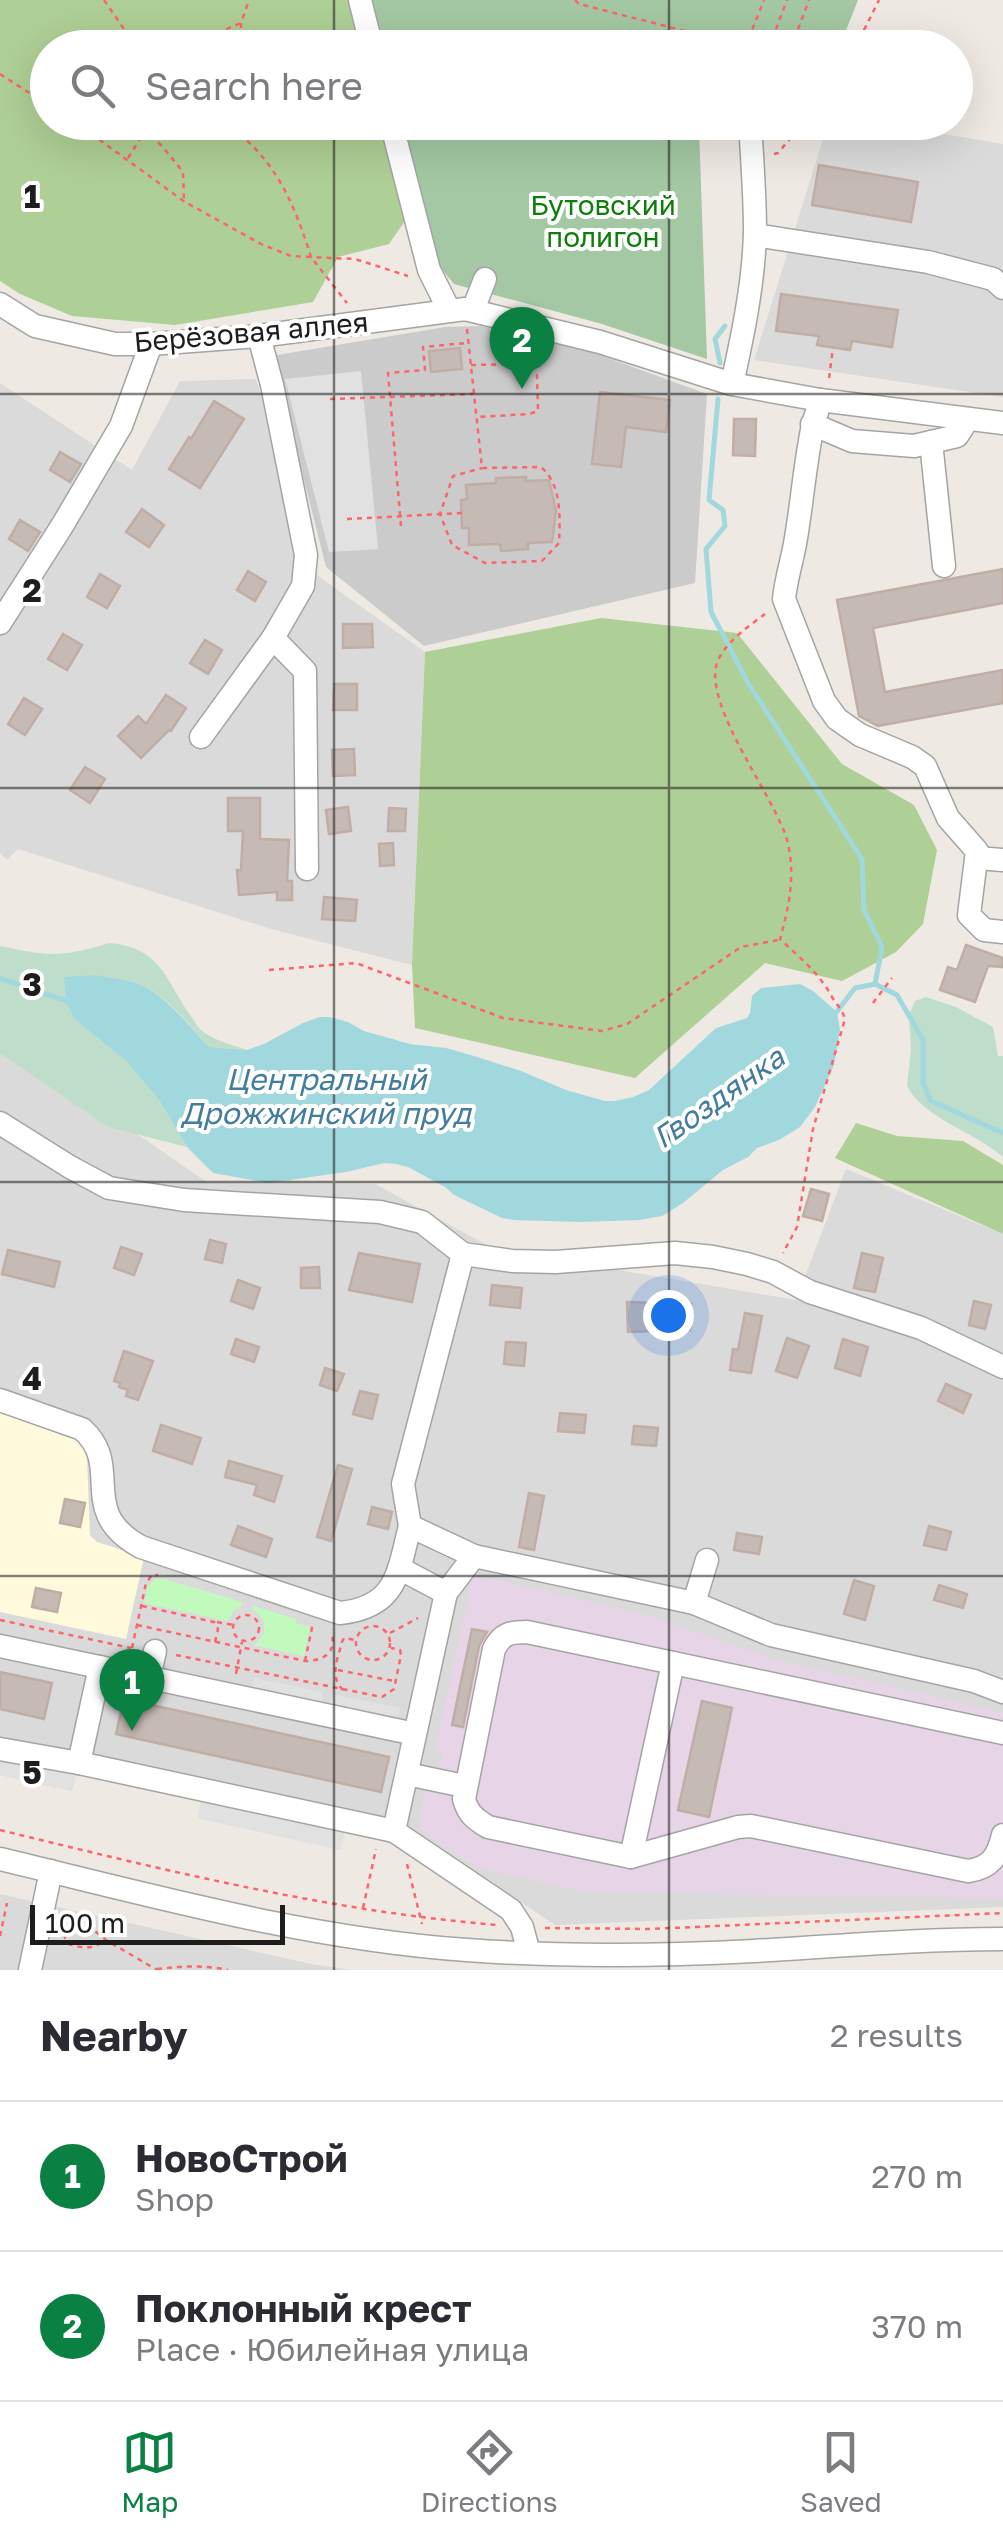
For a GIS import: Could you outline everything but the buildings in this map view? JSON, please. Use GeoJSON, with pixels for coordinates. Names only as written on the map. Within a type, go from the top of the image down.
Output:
{"type":"FeatureCollection","features":[{"type":"Feature","properties":{"kind":"street"},"geometry":{"type":"LineString","coordinates":[[360,0],[368,30]]}},
{"type":"Feature","properties":{"kind":"street"},"geometry":{"type":"LineString","coordinates":[[396,140],[429,270],[437,285],[462,310],[600,342],[732,384],[968,419],[1001,419]]}},
{"type":"Feature","properties":{"kind":"street"},"geometry":{"type":"LineString","coordinates":[[732,384],[744,331],[754,234],[752,140]]}},
{"type":"Feature","properties":{"kind":"street"},"geometry":{"type":"LineString","coordinates":[[754,234],[928,262],[993,280],[1003,288]]}},
{"type":"Feature","properties":{"kind":"street"},"geometry":{"type":"LineString","coordinates":[[462,310],[485,279]]}},
{"type":"Feature","properties":{"kind":"street","name":"Берёзовая аллея"},"geometry":{"type":"LineString","coordinates":[[0,304],[35,326],[116,344],[259,336],[462,310]]}},
{"type":"Feature","properties":{"kind":"street"},"geometry":{"type":"LineString","coordinates":[[201,738],[273,638],[303,586],[306,554],[259,336]]}},
{"type":"Feature","properties":{"kind":"street"},"geometry":{"type":"LineString","coordinates":[[0,623],[121,426],[151,344]]}},
{"type":"Feature","properties":{"kind":"street"},"geometry":{"type":"LineString","coordinates":[[820,396],[784,599],[824,701],[837,719],[860,736],[912,757],[924,766],[948,818],[978,851],[970,915],[984,930],[1003,932]]}},
{"type":"Feature","properties":{"kind":"street"},"geometry":{"type":"LineString","coordinates":[[812,424],[852,441],[914,446],[956,436],[968,419]]}},
{"type":"Feature","properties":{"kind":"street"},"geometry":{"type":"LineString","coordinates":[[931,442],[944,566]]}},
{"type":"Feature","properties":{"kind":"street"},"geometry":{"type":"LineString","coordinates":[[273,638],[305,672],[307,869]]}},
{"type":"Feature","properties":{"kind":"street"},"geometry":{"type":"LineString","coordinates":[[976,858],[1003,860]]}},
{"type":"Feature","properties":{"kind":"street"},"geometry":{"type":"LineString","coordinates":[[0,1124],[110,1188],[184,1200],[380,1212],[422,1222],[462,1254],[512,1262],[675,1253],[714,1257],[773,1272],[810,1292],[921,1328],[1003,1368]]}},
{"type":"Feature","properties":{"kind":"street"},"geometry":{"type":"LineString","coordinates":[[0,1400],[82,1429],[90,1436],[100,1454],[110,1522],[124,1538],[340,1613],[356,1612],[386,1596],[399,1568],[410,1526],[403,1484],[462,1254]]}},
{"type":"Feature","properties":{"kind":"street"},"geometry":{"type":"LineString","coordinates":[[410,1526],[474,1556],[694,1603],[771,1635],[974,1681],[1003,1692]]}},
{"type":"Feature","properties":{"kind":"street"},"geometry":{"type":"LineString","coordinates":[[387,1829],[406,1774],[444,1599],[474,1556]]}},
{"type":"Feature","properties":{"kind":"street"},"geometry":{"type":"LineString","coordinates":[[694,1603],[707,1560]]}},
{"type":"Feature","properties":{"kind":"street"},"geometry":{"type":"LineString","coordinates":[[399,1568],[444,1599]]}},
{"type":"Feature","properties":{"kind":"street"},"geometry":{"type":"LineString","coordinates":[[1003,1733],[527,1632],[511,1632],[494,1649],[464,1786],[467,1809],[488,1827],[631,1857],[751,1826],[968,1871],[993,1861],[1003,1835]]}},
{"type":"Feature","properties":{"kind":"street"},"geometry":{"type":"LineString","coordinates":[[0,1646],[415,1734]]}},
{"type":"Feature","properties":{"kind":"street"},"geometry":{"type":"LineString","coordinates":[[150,1677],[155,1651]]}},
{"type":"Feature","properties":{"kind":"street"},"geometry":{"type":"LineString","coordinates":[[631,1857],[673,1663]]}},
{"type":"Feature","properties":{"kind":"street"},"geometry":{"type":"LineString","coordinates":[[80,1762],[100,1667]]}},
{"type":"Feature","properties":{"kind":"street"},"geometry":{"type":"LineString","coordinates":[[0,1749],[80,1762],[387,1829],[512,1910],[522,1927],[529,1953]]}},
{"type":"Feature","properties":{"kind":"street"},"geometry":{"type":"LineString","coordinates":[[406,1774],[464,1786]]}},
{"type":"Feature","properties":{"kind":"street"},"geometry":{"type":"LineString","coordinates":[[0,1858],[176,1902],[467,1960],[529,1953],[672,1962],[750,1960],[929,1940],[1003,1939]]}},
{"type":"Feature","properties":{"kind":"street"},"geometry":{"type":"LineString","coordinates":[[30,1970],[51,1871]]}},
{"type":"Feature","properties":{"kind":"path"},"geometry":{"type":"LineString","coordinates":[[104,0],[125,30]]}},
{"type":"Feature","properties":{"kind":"path"},"geometry":{"type":"LineString","coordinates":[[241,30],[249,0]]}},
{"type":"Feature","properties":{"kind":"path"},"geometry":{"type":"LineString","coordinates":[[574,0],[681,30]]}},
{"type":"Feature","properties":{"kind":"path"},"geometry":{"type":"LineString","coordinates":[[753,30],[764,0]]}},
{"type":"Feature","properties":{"kind":"path"},"geometry":{"type":"LineString","coordinates":[[775,30],[787,0]]}},
{"type":"Feature","properties":{"kind":"path"},"geometry":{"type":"LineString","coordinates":[[798,30],[809,0]]}},
{"type":"Feature","properties":{"kind":"path"},"geometry":{"type":"LineString","coordinates":[[864,30],[879,0]]}},
{"type":"Feature","properties":{"kind":"path"},"geometry":{"type":"LineString","coordinates":[[224,30],[241,23]]}},
{"type":"Feature","properties":{"kind":"path"},"geometry":{"type":"LineString","coordinates":[[0,74],[30,93]]}},
{"type":"Feature","properties":{"kind":"path"},"geometry":{"type":"LineString","coordinates":[[100,140],[184,202],[261,244],[291,256],[355,260],[437,285]]}},
{"type":"Feature","properties":{"kind":"path"},"geometry":{"type":"LineString","coordinates":[[127,159],[139,140]]}},
{"type":"Feature","properties":{"kind":"path"},"geometry":{"type":"LineString","coordinates":[[156,140],[182,172],[184,202]]}},
{"type":"Feature","properties":{"kind":"path"},"geometry":{"type":"LineString","coordinates":[[246,140],[284,186],[311,257],[363,323]]}},
{"type":"Feature","properties":{"kind":"path"},"geometry":{"type":"LineString","coordinates":[[754,160],[778,153],[789,140]]}},
{"type":"Feature","properties":{"kind":"path"},"geometry":{"type":"LineString","coordinates":[[462,310],[482,468]]}},
{"type":"Feature","properties":{"kind":"path"},"geometry":{"type":"LineString","coordinates":[[401,526],[388,373],[425,370],[428,362],[423,347],[468,343]]}},
{"type":"Feature","properties":{"kind":"path"},"geometry":{"type":"LineString","coordinates":[[820,396],[834,348]]}},
{"type":"Feature","properties":{"kind":"path"},"geometry":{"type":"LineString","coordinates":[[470,365],[527,364],[537,376],[538,411],[476,417]]}},
{"type":"Feature","properties":{"kind":"path"},"geometry":{"type":"LineString","coordinates":[[330,399],[473,394]]}},
{"type":"Feature","properties":{"kind":"path"},"geometry":{"type":"LineString","coordinates":[[541,466],[550,475],[561,509],[559,543],[542,561],[485,563],[452,544],[440,514],[453,476],[482,468],[541,466]]}},
{"type":"Feature","properties":{"kind":"path"},"geometry":{"type":"LineString","coordinates":[[348,519],[462,514]]}},
{"type":"Feature","properties":{"kind":"path"},"geometry":{"type":"LineString","coordinates":[[780,939],[792,876],[787,839],[720,704],[715,679],[725,650],[784,599]]}},
{"type":"Feature","properties":{"kind":"path"},"geometry":{"type":"LineString","coordinates":[[269,970],[356,963],[502,1018],[602,1031],[627,1024],[741,948],[780,939]]}},
{"type":"Feature","properties":{"kind":"path"},"geometry":{"type":"LineString","coordinates":[[773,1272],[796,1227],[814,1129],[845,1018],[820,977],[780,939]]}},
{"type":"Feature","properties":{"kind":"path"},"geometry":{"type":"LineString","coordinates":[[873,1003],[892,978]]}},
{"type":"Feature","properties":{"kind":"path"},"geometry":{"type":"LineString","coordinates":[[0,1620],[132,1648],[148,1578],[161,1575]]}},
{"type":"Feature","properties":{"kind":"path"},"geometry":{"type":"LineString","coordinates":[[388,1634],[444,1599]]}},
{"type":"Feature","properties":{"kind":"path"},"geometry":{"type":"LineString","coordinates":[[141,1605],[233,1625]]}},
{"type":"Feature","properties":{"kind":"path"},"geometry":{"type":"LineString","coordinates":[[243,1616],[256,1620],[259,1629],[256,1637],[243,1641],[235,1635],[233,1625],[243,1616]]}},
{"type":"Feature","properties":{"kind":"path"},"geometry":{"type":"LineString","coordinates":[[210,1620],[218,1629],[215,1642]]}},
{"type":"Feature","properties":{"kind":"path"},"geometry":{"type":"LineString","coordinates":[[305,1661],[314,1622]]}},
{"type":"Feature","properties":{"kind":"path"},"geometry":{"type":"LineString","coordinates":[[137,1625],[305,1661],[320,1660],[330,1652],[333,1636],[325,1625]]}},
{"type":"Feature","properties":{"kind":"path"},"geometry":{"type":"LineString","coordinates":[[377,1626],[388,1634],[390,1648],[385,1657],[369,1660],[360,1655],[356,1640],[364,1629],[377,1626]]}},
{"type":"Feature","properties":{"kind":"path"},"geometry":{"type":"LineString","coordinates":[[344,1690],[335,1679],[336,1669],[343,1640],[356,1640]]}},
{"type":"Feature","properties":{"kind":"path"},"geometry":{"type":"LineString","coordinates":[[231,1695],[243,1641]]}},
{"type":"Feature","properties":{"kind":"path"},"geometry":{"type":"LineString","coordinates":[[155,1651],[382,1697],[394,1689],[401,1654],[400,1650],[390,1648]]}},
{"type":"Feature","properties":{"kind":"path"},"geometry":{"type":"LineString","coordinates":[[336,1669],[395,1682]]}},
{"type":"Feature","properties":{"kind":"path"},"geometry":{"type":"LineString","coordinates":[[364,1908],[387,1829]]}},
{"type":"Feature","properties":{"kind":"path"},"geometry":{"type":"LineString","coordinates":[[407,1864],[422,1918]]}},
{"type":"Feature","properties":{"kind":"path"},"geometry":{"type":"LineString","coordinates":[[0,1936],[7,1903]]}},
{"type":"Feature","properties":{"kind":"path"},"geometry":{"type":"LineString","coordinates":[[80,1919],[144,1967],[228,1970]]}},
{"type":"Feature","properties":{"kind":"path"},"geometry":{"type":"LineString","coordinates":[[93,1930],[72,1926],[65,1938],[69,1944],[83,1948],[106,1940]]}},
{"type":"Feature","properties":{"kind":"shaded area"},"geometry":{"type":"Polygon","coordinates":[[[973,139],[1003,144],[1003,397],[754,360],[823,140],[973,139]]]}},
{"type":"Feature","properties":{"kind":"shaded area"},"geometry":{"type":"Polygon","coordinates":[[[481,326],[597,354],[707,394],[695,583],[424,646],[326,567],[283,397],[277,355],[445,327],[481,326]]]}},
{"type":"Feature","properties":{"kind":"shaded area"},"geometry":{"type":"Polygon","coordinates":[[[361,371],[378,549],[329,552],[285,379],[361,371]]]}},
{"type":"Feature","properties":{"kind":"shaded area"},"geometry":{"type":"Polygon","coordinates":[[[256,379],[318,576],[425,652],[412,965],[271,929],[18,849],[7,860],[0,853],[0,383],[132,470],[180,381],[256,379]]]}},
{"type":"Feature","properties":{"kind":"shaded area"},"geometry":{"type":"Polygon","coordinates":[[[0,1039],[208,1183],[375,1184],[494,1249],[796,1300],[846,1169],[1003,1234],[1003,1907],[555,1925],[409,1826],[399,1846],[345,1829],[340,1850],[198,1818],[201,1800],[76,1773],[72,1791],[0,1775],[0,1039]]]}},
{"type":"Feature","properties":{"kind":"shaded area"},"geometry":{"type":"Polygon","coordinates":[[[0,1406],[76,1437],[83,1444],[90,1535],[97,1542],[144,1557],[126,1639],[0,1612],[0,1406]]]}},
{"type":"Feature","properties":{"kind":"shaded area"},"geometry":{"type":"Polygon","coordinates":[[[473,1575],[647,1615],[774,1659],[1003,1713],[1003,1898],[590,1893],[478,1868],[418,1828],[426,1787],[435,1788],[443,1753],[435,1751],[473,1575]]]}},
{"type":"Feature","properties":{"kind":"shaded area"},"geometry":{"type":"Polygon","coordinates":[[[255,1678],[323,1692],[321,1703],[252,1688],[255,1678]]]}},
{"type":"Feature","properties":{"kind":"shaded area"},"geometry":{"type":"Polygon","coordinates":[[[332,1694],[400,1708],[398,1719],[330,1705],[332,1694]]]}},
{"type":"Feature","properties":{"kind":"shaded area"},"geometry":{"type":"Polygon","coordinates":[[[0,1756],[76,1773],[72,1791],[0,1775],[0,1756]]]}},
{"type":"Feature","properties":{"kind":"shaded area"},"geometry":{"type":"Polygon","coordinates":[[[201,1800],[345,1829],[340,1850],[198,1818],[201,1800]]]}},
{"type":"Feature","properties":{"kind":"shaded area"},"geometry":{"type":"Polygon","coordinates":[[[0,1894],[311,1964],[352,1970],[0,1970],[0,1894]]]}},
{"type":"Feature","properties":{"kind":"green space"},"geometry":{"type":"Polygon","coordinates":[[[0,0],[351,0],[358,30],[30,30],[30,140],[385,140],[405,221],[389,244],[338,257],[313,302],[175,325],[72,316],[0,281],[0,0]]]}},
{"type":"Feature","properties":{"kind":"green space"},"geometry":{"type":"Polygon","coordinates":[[[369,0],[858,0],[846,30],[377,30],[369,0]]]}},
{"type":"Feature","properties":{"kind":"green space","name":"Бутовский полигон"},"geometry":{"type":"Polygon","coordinates":[[[404,140],[699,140],[707,359],[602,324],[454,284],[434,260],[404,140]]]}},
{"type":"Feature","properties":{"kind":"green space"},"geometry":{"type":"Polygon","coordinates":[[[601,618],[737,633],[842,764],[914,805],[937,850],[923,924],[896,952],[842,981],[765,963],[635,1078],[415,1028],[412,965],[425,652],[601,618]]]}},
{"type":"Feature","properties":{"kind":"green space"},"geometry":{"type":"Polygon","coordinates":[[[109,943],[141,951],[152,959],[201,1030],[247,1050],[209,1047],[176,1010],[147,987],[97,975],[75,1018],[126,1061],[159,1100],[187,1147],[108,1127],[0,1053],[0,946],[54,954],[109,943]]]}},
{"type":"Feature","properties":{"kind":"green space"},"geometry":{"type":"Polygon","coordinates":[[[926,997],[956,1007],[993,1027],[998,1056],[1003,1056],[1003,1157],[937,1116],[907,1086],[909,1015],[915,1001],[926,997]]]}},
{"type":"Feature","properties":{"kind":"green space"},"geometry":{"type":"Polygon","coordinates":[[[856,1123],[897,1136],[963,1141],[1003,1165],[1003,1234],[835,1158],[856,1123]]]}},
{"type":"Feature","properties":{"kind":"green space"},"geometry":{"type":"Polygon","coordinates":[[[156,1579],[242,1602],[241,1607],[233,1611],[228,1621],[144,1603],[148,1586],[156,1579]]]}},
{"type":"Feature","properties":{"kind":"green space"},"geometry":{"type":"Polygon","coordinates":[[[253,1606],[310,1627],[304,1656],[253,1645],[262,1637],[264,1627],[253,1606]]]}},
{"type":"Feature","properties":{"kind":"water","name":"Центральный Дрожжинский пруд"},"geometry":{"type":"Polygon","coordinates":[[[97,975],[132,982],[157,994],[209,1047],[247,1050],[303,1023],[329,1017],[410,1044],[474,1056],[605,1101],[649,1090],[716,1028],[747,1018],[752,996],[761,988],[800,984],[837,1012],[840,1030],[834,1065],[815,1107],[800,1127],[757,1148],[662,1216],[581,1222],[514,1220],[502,1218],[396,1164],[269,1183],[213,1173],[187,1147],[159,1100],[126,1061],[75,1019],[66,1002],[64,977],[97,975]]]}},
{"type":"Feature","properties":{"kind":"waterway"},"geometry":{"type":"LineString","coordinates":[[720,363],[715,339],[725,326]]}},
{"type":"Feature","properties":{"kind":"waterway"},"geometry":{"type":"LineString","coordinates":[[718,399],[709,500],[723,510],[725,526],[706,549],[711,612],[748,683],[862,859],[864,910],[882,947],[875,984]]}},
{"type":"Feature","properties":{"kind":"waterway","name":"Гвоздянка"},"geometry":{"type":"LineString","coordinates":[[0,978],[69,1002]]}},
{"type":"Feature","properties":{"kind":"waterway","name":"Гвоздянка"},"geometry":{"type":"LineString","coordinates":[[835,1014],[855,988],[875,984],[897,995],[923,1040],[923,1083],[931,1101],[1003,1133]]}},
{"type":"Feature","properties":{"kind":"place","name":"Поклонный крест"},"geometry":{"type":"Point","coordinates":[522,389]}},
{"type":"Feature","properties":{"kind":"place","name":"НовоСтрой"},"geometry":{"type":"Point","coordinates":[132,1731]}}]}
